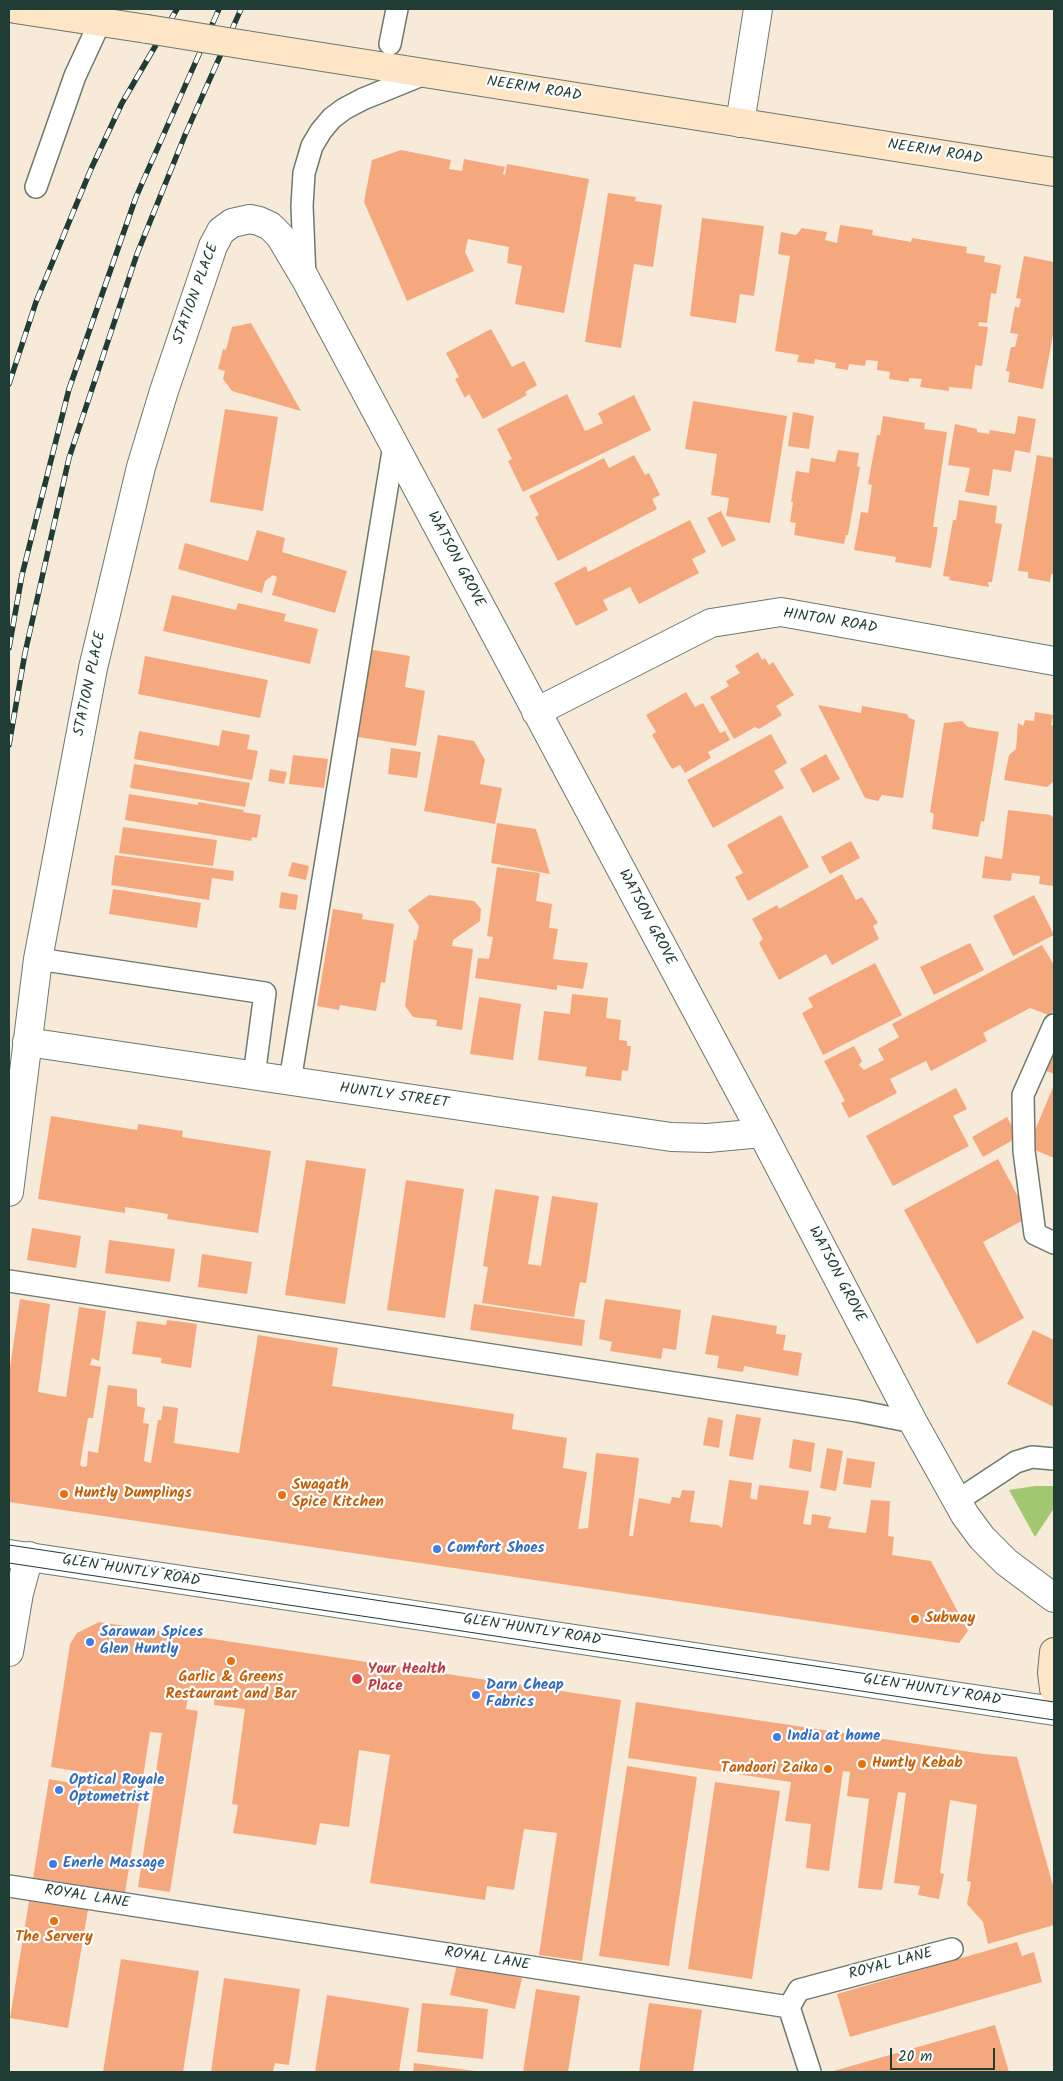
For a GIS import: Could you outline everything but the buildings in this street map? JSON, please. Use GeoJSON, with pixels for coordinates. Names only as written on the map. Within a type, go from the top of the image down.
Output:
{"type":"FeatureCollection","features":[{"type":"Feature","properties":{"kind":"main road","name":"NEERIM ROAD"},"geometry":{"type":"LineString","coordinates":[[15,9],[103,15],[147,30],[1054,172]]}},
{"type":"Feature","properties":{"kind":"main road"},"geometry":{"type":"LineString","coordinates":[[1054,1652],[1052,1673],[1054,1689]]}},
{"type":"Feature","properties":{"kind":"street"},"geometry":{"type":"LineString","coordinates":[[740,123],[758,9]]}},
{"type":"Feature","properties":{"kind":"street","name":"STATION PLACE"},"geometry":{"type":"LineString","coordinates":[[9,1192],[38,958],[93,668],[141,466],[164,391],[214,246],[225,228],[232,223],[250,219],[259,221]]}},
{"type":"Feature","properties":{"kind":"street","name":"WATSON GROVE"},"geometry":{"type":"LineString","coordinates":[[259,221],[270,226],[280,236],[305,278],[762,1133],[913,1422],[965,1515],[982,1538],[1006,1562],[1054,1598]]}},
{"type":"Feature","properties":{"kind":"street","name":"HINTON ROAD"},"geometry":{"type":"LineString","coordinates":[[536,712],[711,622],[781,612],[1054,660]]}},
{"type":"Feature","properties":{"kind":"street","name":"HUNTLY STREET"},"geometry":{"type":"LineString","coordinates":[[27,1042],[671,1137],[708,1138],[762,1133]]}},
{"type":"Feature","properties":{"kind":"street"},"geometry":{"type":"LineString","coordinates":[[9,1652],[18,1593],[19,1555]]}},
{"type":"Feature","properties":{"kind":"street","name":"GLEN HUNTLY ROAD"},"geometry":{"type":"LineString","coordinates":[[19,1555],[1054,1711]]}},
{"type":"Feature","properties":{"kind":"lane"},"geometry":{"type":"LineString","coordinates":[[390,44],[397,9]]}},
{"type":"Feature","properties":{"kind":"lane"},"geometry":{"type":"LineString","coordinates":[[36,187],[75,76],[103,15]]}},
{"type":"Feature","properties":{"kind":"lane"},"geometry":{"type":"LineString","coordinates":[[305,278],[302,206],[304,173],[312,146],[332,118],[344,109],[363,99],[427,73]]}},
{"type":"Feature","properties":{"kind":"lane"},"geometry":{"type":"LineString","coordinates":[[290,1081],[394,445]]}},
{"type":"Feature","properties":{"kind":"lane"},"geometry":{"type":"LineString","coordinates":[[38,958],[265,993],[254,1076]]}},
{"type":"Feature","properties":{"kind":"lane"},"geometry":{"type":"LineString","coordinates":[[1054,1025],[1023,1095],[1024,1151],[1035,1234],[1054,1243]]}},
{"type":"Feature","properties":{"kind":"lane"},"geometry":{"type":"LineString","coordinates":[[9,1281],[857,1411],[913,1422]]}},
{"type":"Feature","properties":{"kind":"lane"},"geometry":{"type":"LineString","coordinates":[[957,1501],[1016,1462],[1032,1457],[1054,1459]]}},
{"type":"Feature","properties":{"kind":"lane","name":"ROYAL LANE"},"geometry":{"type":"LineString","coordinates":[[9,1886],[789,2007],[799,1990],[952,1949]]}},
{"type":"Feature","properties":{"kind":"lane"},"geometry":{"type":"LineString","coordinates":[[789,2007],[810,2072]]}},
{"type":"Feature","properties":{"kind":"green space"},"geometry":{"type":"Polygon","coordinates":[[[1035,1486],[1054,1486],[1054,1508],[1035,1537],[1009,1490],[1035,1486]]]}},
{"type":"Feature","properties":{"kind":"tram line"},"geometry":{"type":"LineString","coordinates":[[9,1545],[1054,1702]]}},
{"type":"Feature","properties":{"kind":"tram line"},"geometry":{"type":"LineString","coordinates":[[9,1563],[1054,1720]]}},
{"type":"Feature","properties":{"kind":"railway"},"geometry":{"type":"LineString","coordinates":[[9,384],[36,302],[91,169],[122,103],[177,9]]}},
{"type":"Feature","properties":{"kind":"railway"},"geometry":{"type":"LineString","coordinates":[[9,648],[22,575],[69,389],[136,197],[219,9]]}},
{"type":"Feature","properties":{"kind":"railway"},"geometry":{"type":"LineString","coordinates":[[9,745],[25,653],[69,458],[137,254],[185,135],[241,9]]}},
{"type":"Feature","properties":{"kind":"place","name":"Huntly Dumplings"},"geometry":{"type":"Point","coordinates":[64,1494]}},
{"type":"Feature","properties":{"kind":"place","name":"Swagath Spice Kitchen"},"geometry":{"type":"Point","coordinates":[282,1495]}},
{"type":"Feature","properties":{"kind":"place","name":"Comfort Shoes"},"geometry":{"type":"Point","coordinates":[437,1549]}},
{"type":"Feature","properties":{"kind":"place","name":"Subway"},"geometry":{"type":"Point","coordinates":[915,1619]}},
{"type":"Feature","properties":{"kind":"place","name":"Sarawan Spices Glen Huntly"},"geometry":{"type":"Point","coordinates":[90,1642]}},
{"type":"Feature","properties":{"kind":"place","name":"Garlic & Greens Restaurant and Bar"},"geometry":{"type":"Point","coordinates":[231,1661]}},
{"type":"Feature","properties":{"kind":"place","name":"Your Health Place"},"geometry":{"type":"Point","coordinates":[357,1679]}},
{"type":"Feature","properties":{"kind":"place","name":"Darn Cheap Fabrics"},"geometry":{"type":"Point","coordinates":[476,1695]}},
{"type":"Feature","properties":{"kind":"place","name":"India at home"},"geometry":{"type":"Point","coordinates":[777,1737]}},
{"type":"Feature","properties":{"kind":"place","name":"Huntly Kebab"},"geometry":{"type":"Point","coordinates":[862,1764]}},
{"type":"Feature","properties":{"kind":"place","name":"Tandoori Zaika"},"geometry":{"type":"Point","coordinates":[828,1769]}},
{"type":"Feature","properties":{"kind":"place","name":"Optical Royale Optometrist"},"geometry":{"type":"Point","coordinates":[59,1790]}},
{"type":"Feature","properties":{"kind":"place","name":"Enerle Massage"},"geometry":{"type":"Point","coordinates":[53,1864]}},
{"type":"Feature","properties":{"kind":"place","name":"The Servery"},"geometry":{"type":"Point","coordinates":[54,1921]}}]}
